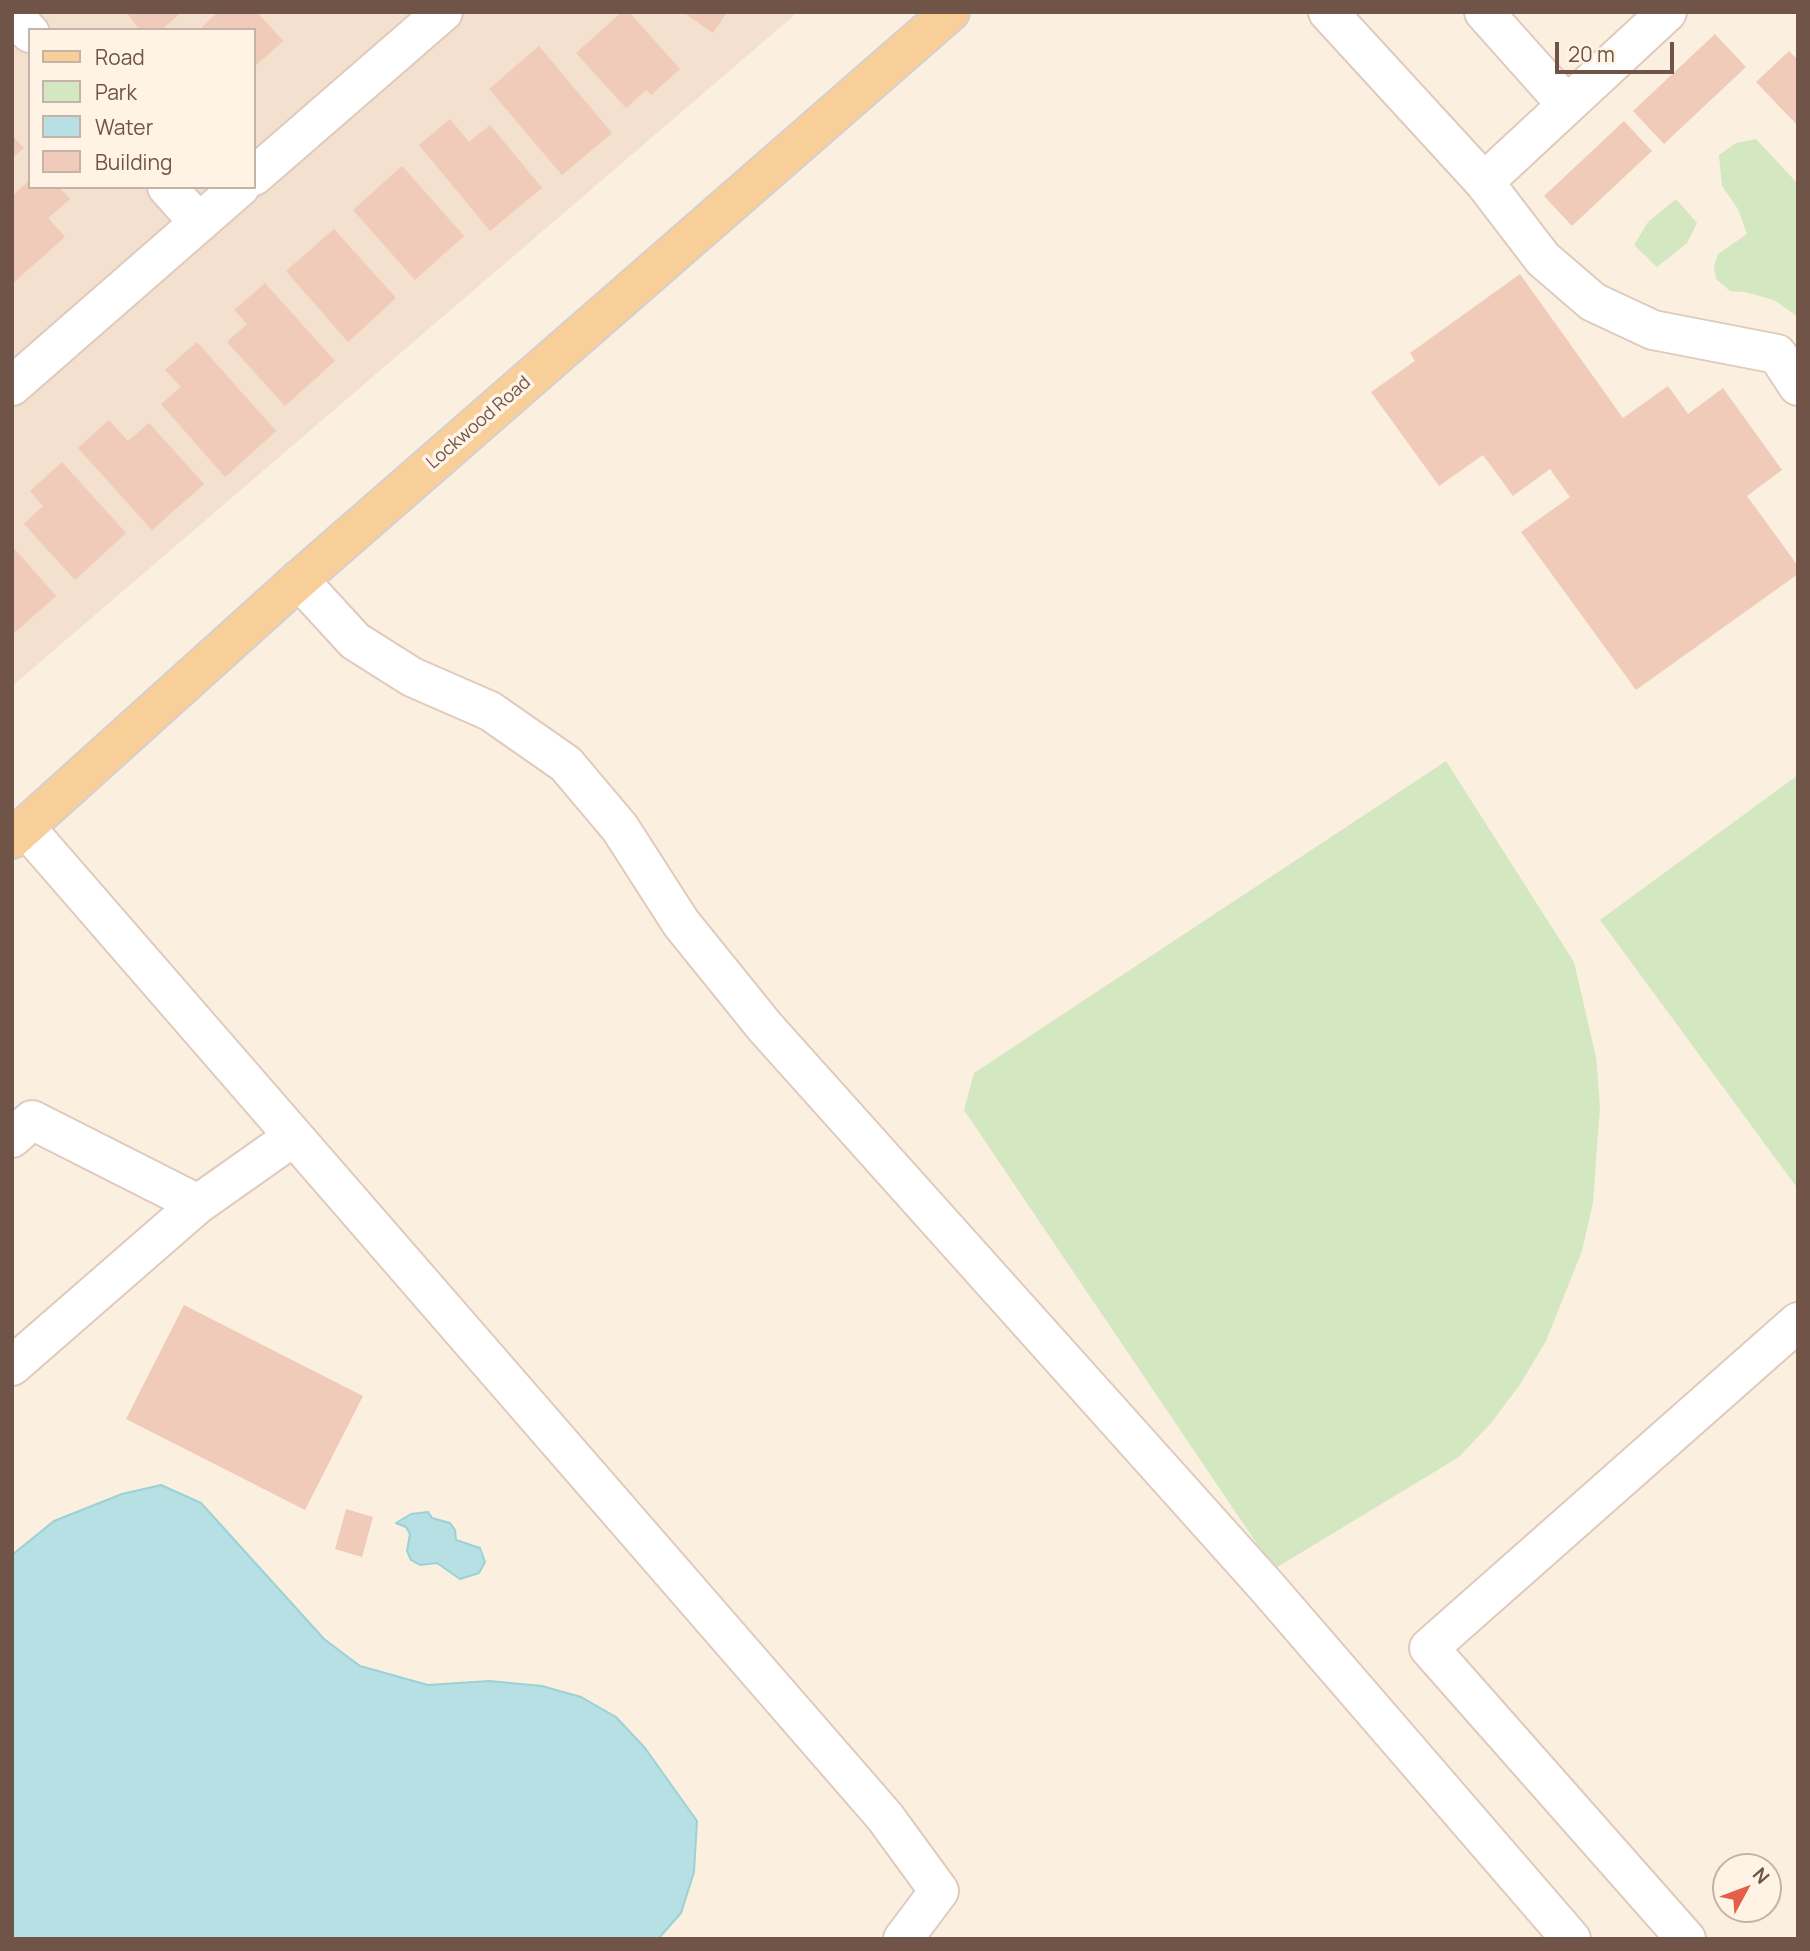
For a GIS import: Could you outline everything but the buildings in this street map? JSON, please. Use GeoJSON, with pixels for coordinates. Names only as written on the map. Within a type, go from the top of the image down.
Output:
{"type":"FeatureCollection","features":[{"type":"Feature","properties":{"kind":"main road","name":"Lockwood Road"},"geometry":{"type":"LineString","coordinates":[[18,833],[299,580],[950,12]]}},
{"type":"Feature","properties":{"kind":"street"},"geometry":{"type":"LineString","coordinates":[[256,174],[443,12]]}},
{"type":"Feature","properties":{"kind":"street"},"geometry":{"type":"LineString","coordinates":[[1328,12],[1484,182],[1543,259],[1593,302],[1653,330],[1777,354],[1798,386]]}},
{"type":"Feature","properties":{"kind":"street"},"geometry":{"type":"LineString","coordinates":[[1484,12],[1567,105]]}},
{"type":"Feature","properties":{"kind":"street"},"geometry":{"type":"LineString","coordinates":[[12,14],[28,31]]}},
{"type":"Feature","properties":{"kind":"street"},"geometry":{"type":"LineString","coordinates":[[1484,182],[1567,105],[1655,16]]}},
{"type":"Feature","properties":{"kind":"street"},"geometry":{"type":"LineString","coordinates":[[169,189],[199,223]]}},
{"type":"Feature","properties":{"kind":"street"},"geometry":{"type":"LineString","coordinates":[[12,386],[238,189]]}},
{"type":"Feature","properties":{"kind":"street"},"geometry":{"type":"LineString","coordinates":[[299,580],[355,641],[412,677],[491,711],[566,764],[620,828],[681,923],[765,1027],[1267,1587],[1571,1939]]}},
{"type":"Feature","properties":{"kind":"street"},"geometry":{"type":"LineString","coordinates":[[18,833],[293,1137],[885,1817],[939,1891],[903,1939]]}},
{"type":"Feature","properties":{"kind":"street"},"geometry":{"type":"LineString","coordinates":[[12,1138],[32,1120],[198,1205]]}},
{"type":"Feature","properties":{"kind":"street"},"geometry":{"type":"LineString","coordinates":[[12,1366],[198,1205],[293,1137]]}},
{"type":"Feature","properties":{"kind":"street"},"geometry":{"type":"LineString","coordinates":[[1686,1939],[1429,1648],[1798,1322]]}},
{"type":"Feature","properties":{"kind":"shaded area"},"geometry":{"type":"Polygon","coordinates":[[[12,12],[798,12],[12,686],[12,12]]]}},
{"type":"Feature","properties":{"kind":"green space"},"geometry":{"type":"Polygon","coordinates":[[[1756,139],[1798,184],[1798,317],[1774,300],[1730,291],[1716,279],[1714,266],[1718,254],[1747,234],[1738,209],[1722,186],[1719,155],[1736,143],[1756,139]]]}},
{"type":"Feature","properties":{"kind":"green space"},"geometry":{"type":"Polygon","coordinates":[[[1676,199],[1697,223],[1687,243],[1657,267],[1634,245],[1648,222],[1676,199]]]}},
{"type":"Feature","properties":{"kind":"green space"},"geometry":{"type":"Polygon","coordinates":[[[1446,761],[1574,962],[1596,1057],[1600,1106],[1593,1203],[1582,1251],[1546,1341],[1521,1383],[1492,1422],[1459,1457],[1274,1569],[964,1110],[974,1073],[1446,761]]]}},
{"type":"Feature","properties":{"kind":"green space"},"geometry":{"type":"Polygon","coordinates":[[[1798,775],[1798,1189],[1600,920],[1798,775]]]}},
{"type":"Feature","properties":{"kind":"water"},"geometry":{"type":"Polygon","coordinates":[[[161,1485],[201,1503],[324,1639],[360,1666],[428,1685],[489,1681],[542,1686],[581,1697],[616,1717],[645,1748],[697,1821],[694,1872],[681,1913],[658,1939],[12,1939],[12,1555],[54,1521],[122,1494],[161,1485]]]}},
{"type":"Feature","properties":{"kind":"water"},"geometry":{"type":"Polygon","coordinates":[[[428,1512],[432,1518],[450,1523],[455,1530],[456,1540],[480,1548],[485,1562],[479,1573],[460,1579],[437,1563],[420,1565],[411,1560],[407,1551],[410,1534],[406,1527],[396,1523],[411,1514],[428,1512]]]}}]}
